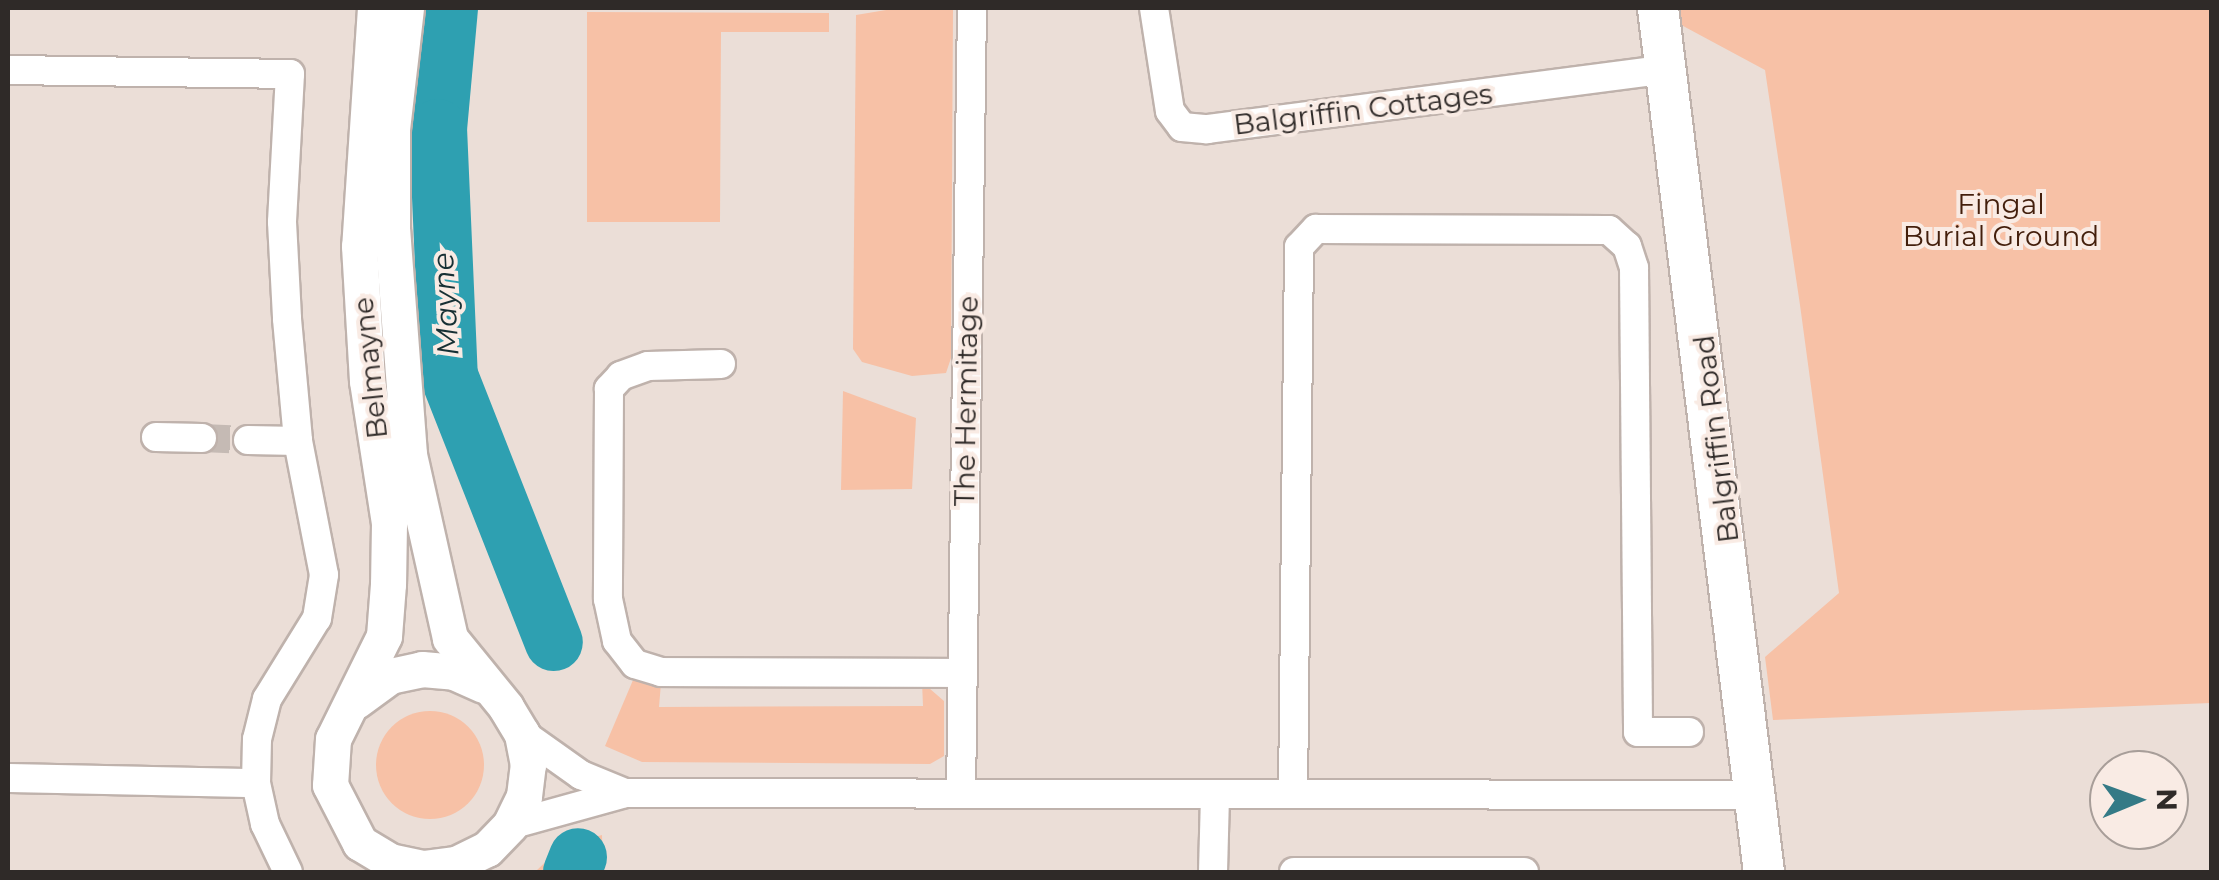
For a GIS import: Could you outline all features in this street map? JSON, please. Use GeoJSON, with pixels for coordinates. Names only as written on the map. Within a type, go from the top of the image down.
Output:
{"type":"FeatureCollection","features":[{"type":"Feature","properties":{"kind":"main road","name":"Balgriffin Road"},"geometry":{"type":"LineString","coordinates":[[1658,8],[1764,872]]}},
{"type":"Feature","properties":{"kind":"street","name":"Belmayne"},"geometry":{"type":"LineString","coordinates":[[375,8],[359,246],[367,381],[390,523],[388,584],[384,636],[342,718],[329,762],[330,785],[360,842],[393,866],[456,864],[491,849]]}},
{"type":"Feature","properties":{"kind":"street","name":"Belmayne"},"geometry":{"type":"LineString","coordinates":[[406,8],[392,129],[396,348],[409,454],[450,638],[520,731]]}},
{"type":"Feature","properties":{"kind":"street","name":"The Hermitage"},"geometry":{"type":"LineString","coordinates":[[962,794],[972,8]]}},
{"type":"Feature","properties":{"kind":"street","name":"Balgriffin Cottages"},"geometry":{"type":"LineString","coordinates":[[1154,8],[1170,111],[1182,126],[1208,129],[1666,70]]}},
{"type":"Feature","properties":{"kind":"street"},"geometry":{"type":"LineString","coordinates":[[8,70],[290,74],[282,222],[298,441],[324,575],[317,618],[266,700],[256,783],[265,824],[288,872]]}},
{"type":"Feature","properties":{"kind":"street"},"geometry":{"type":"LineString","coordinates":[[1293,794],[1299,247],[1316,230],[1609,230],[1627,246],[1634,268],[1638,732],[1690,732]]}},
{"type":"Feature","properties":{"kind":"street"},"geometry":{"type":"LineString","coordinates":[[722,364],[648,366],[621,376],[609,390],[608,600],[617,641],[634,664],[661,672],[962,672]]}},
{"type":"Feature","properties":{"kind":"street"},"geometry":{"type":"LineString","coordinates":[[156,437],[202,438]]}},
{"type":"Feature","properties":{"kind":"street"},"geometry":{"type":"LineString","coordinates":[[248,440],[298,441]]}},
{"type":"Feature","properties":{"kind":"street"},"geometry":{"type":"LineString","coordinates":[[342,718],[363,693],[390,676],[422,668],[454,672],[483,686]]}},
{"type":"Feature","properties":{"kind":"street"},"geometry":{"type":"LineString","coordinates":[[520,731],[581,775],[625,794]]}},
{"type":"Feature","properties":{"kind":"street"},"geometry":{"type":"LineString","coordinates":[[491,849],[524,796],[528,765],[520,731]]}},
{"type":"Feature","properties":{"kind":"street"},"geometry":{"type":"LineString","coordinates":[[8,778],[256,783]]}},
{"type":"Feature","properties":{"kind":"street"},"geometry":{"type":"LineString","coordinates":[[491,849],[625,794],[1754,795]]}},
{"type":"Feature","properties":{"kind":"street"},"geometry":{"type":"LineString","coordinates":[[1214,872],[1215,794]]}},
{"type":"Feature","properties":{"kind":"street"},"geometry":{"type":"LineString","coordinates":[[1294,872],[1524,872]]}},
{"type":"Feature","properties":{"kind":"green space"},"geometry":{"type":"Polygon","coordinates":[[[898,8],[953,8],[951,358],[946,373],[912,376],[862,362],[853,349],[856,15],[898,8]]]}},
{"type":"Feature","properties":{"kind":"green space","name":"Fingal Burial Ground"},"geometry":{"type":"Polygon","coordinates":[[[1670,8],[2211,8],[2211,703],[1773,720],[1765,657],[1839,593],[1800,305],[1765,70],[1672,20],[1670,8]]]}},
{"type":"Feature","properties":{"kind":"green space"},"geometry":{"type":"Polygon","coordinates":[[[587,12],[829,13],[829,32],[721,32],[720,222],[587,222],[587,12]]]}},
{"type":"Feature","properties":{"kind":"green space"},"geometry":{"type":"Polygon","coordinates":[[[843,391],[916,418],[912,489],[841,490],[843,391]]]}},
{"type":"Feature","properties":{"kind":"green space"},"geometry":{"type":"Polygon","coordinates":[[[636,673],[661,683],[659,707],[923,706],[922,682],[944,701],[944,756],[930,764],[642,762],[605,746],[636,673]]]}},
{"type":"Feature","properties":{"kind":"green space"},"geometry":{"type":"Polygon","coordinates":[[[430,711],[451,715],[468,727],[480,744],[484,765],[480,786],[468,803],[451,815],[430,819],[409,815],[392,803],[380,786],[376,765],[380,744],[392,727],[409,715],[430,711]]]}},
{"type":"Feature","properties":{"kind":"green space"},"geometry":{"type":"Polygon","coordinates":[[[602,835],[603,872],[535,872],[562,846],[602,835]]]}},
{"type":"Feature","properties":{"kind":"waterway","name":"Mayne"},"geometry":{"type":"LineString","coordinates":[[449,8],[438,128],[449,376],[554,642]]}},
{"type":"Feature","properties":{"kind":"waterway","name":"Mayne"},"geometry":{"type":"LineString","coordinates":[[572,872],[578,857]]}},
{"type":"Feature","properties":{"kind":"tunnel"},"geometry":{"type":"LineString","coordinates":[[202,438],[248,440]]}}]}
